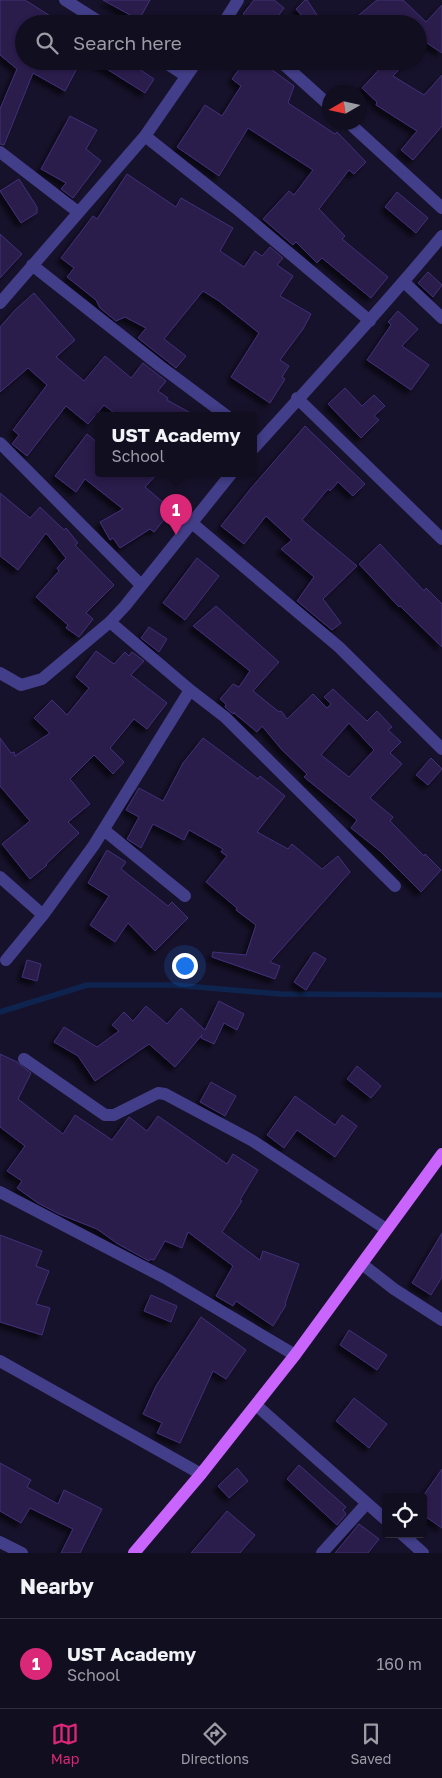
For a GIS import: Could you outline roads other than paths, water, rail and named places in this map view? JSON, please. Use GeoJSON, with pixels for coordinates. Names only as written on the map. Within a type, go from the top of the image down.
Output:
{"type":"FeatureCollection","features":[{"type":"Feature","properties":{"kind":"main road"},"geometry":{"type":"LineString","coordinates":[[134,1553],[256,1405],[442,1154]]}},
{"type":"Feature","properties":{"kind":"street"},"geometry":{"type":"LineString","coordinates":[[65,0],[89,15]]}},
{"type":"Feature","properties":{"kind":"street"},"geometry":{"type":"LineString","coordinates":[[233,15],[238,0]]}},
{"type":"Feature","properties":{"kind":"street"},"geometry":{"type":"LineString","coordinates":[[177,70],[186,76]]}},
{"type":"Feature","properties":{"kind":"street"},"geometry":{"type":"LineString","coordinates":[[0,303],[145,136],[190,70]]}},
{"type":"Feature","properties":{"kind":"street"},"geometry":{"type":"LineString","coordinates":[[290,70],[322,99]]}},
{"type":"Feature","properties":{"kind":"street"},"geometry":{"type":"LineString","coordinates":[[357,130],[442,208]]}},
{"type":"Feature","properties":{"kind":"street"},"geometry":{"type":"LineString","coordinates":[[145,136],[237,209],[370,321]]}},
{"type":"Feature","properties":{"kind":"street"},"geometry":{"type":"LineString","coordinates":[[0,152],[78,212]]}},
{"type":"Feature","properties":{"kind":"street"},"geometry":{"type":"LineString","coordinates":[[257,441],[370,321],[442,236]]}},
{"type":"Feature","properties":{"kind":"street"},"geometry":{"type":"LineString","coordinates":[[32,264],[160,366],[222,412]]}},
{"type":"Feature","properties":{"kind":"street"},"geometry":{"type":"LineString","coordinates":[[404,282],[442,318]]}},
{"type":"Feature","properties":{"kind":"street"},"geometry":{"type":"LineString","coordinates":[[297,398],[442,539]]}},
{"type":"Feature","properties":{"kind":"street"},"geometry":{"type":"LineString","coordinates":[[0,443],[141,585]]}},
{"type":"Feature","properties":{"kind":"street"},"geometry":{"type":"LineString","coordinates":[[0,673],[20,685],[42,679],[110,622],[229,477]]}},
{"type":"Feature","properties":{"kind":"street"},"geometry":{"type":"LineString","coordinates":[[192,523],[339,646],[442,749]]}},
{"type":"Feature","properties":{"kind":"street"},"geometry":{"type":"LineString","coordinates":[[110,622],[225,717],[395,886]]}},
{"type":"Feature","properties":{"kind":"street"},"geometry":{"type":"LineString","coordinates":[[6,960],[43,915],[94,845],[190,690]]}},
{"type":"Feature","properties":{"kind":"street"},"geometry":{"type":"LineString","coordinates":[[104,830],[185,896]]}},
{"type":"Feature","properties":{"kind":"street"},"geometry":{"type":"LineString","coordinates":[[0,877],[43,915]]}},
{"type":"Feature","properties":{"kind":"street"},"geometry":{"type":"LineString","coordinates":[[24,1059],[105,1115],[114,1115],[158,1093],[165,1094],[253,1141],[386,1229]]}},
{"type":"Feature","properties":{"kind":"street"},"geometry":{"type":"LineString","coordinates":[[0,1192],[167,1279],[295,1354]]}},
{"type":"Feature","properties":{"kind":"street"},"geometry":{"type":"LineString","coordinates":[[362,1264],[394,1289],[442,1320]]}},
{"type":"Feature","properties":{"kind":"street"},"geometry":{"type":"LineString","coordinates":[[0,1361],[201,1474]]}},
{"type":"Feature","properties":{"kind":"street"},"geometry":{"type":"LineString","coordinates":[[256,1405],[382,1516]]}},
{"type":"Feature","properties":{"kind":"street"},"geometry":{"type":"LineString","coordinates":[[322,1553],[367,1503]]}},
{"type":"Feature","properties":{"kind":"street"},"geometry":{"type":"LineString","coordinates":[[406,1538],[423,1553]]}},
{"type":"Feature","properties":{"kind":"street"},"geometry":{"type":"LineString","coordinates":[[0,1542],[22,1553]]}},
{"type":"Feature","properties":{"kind":"waterway"},"geometry":{"type":"LineString","coordinates":[[0,1012],[87,985],[174,985],[280,994],[442,995]]}},
{"type":"Feature","properties":{"kind":"place","name":"UST Academy"},"geometry":{"type":"Point","coordinates":[176,535]}}]}
